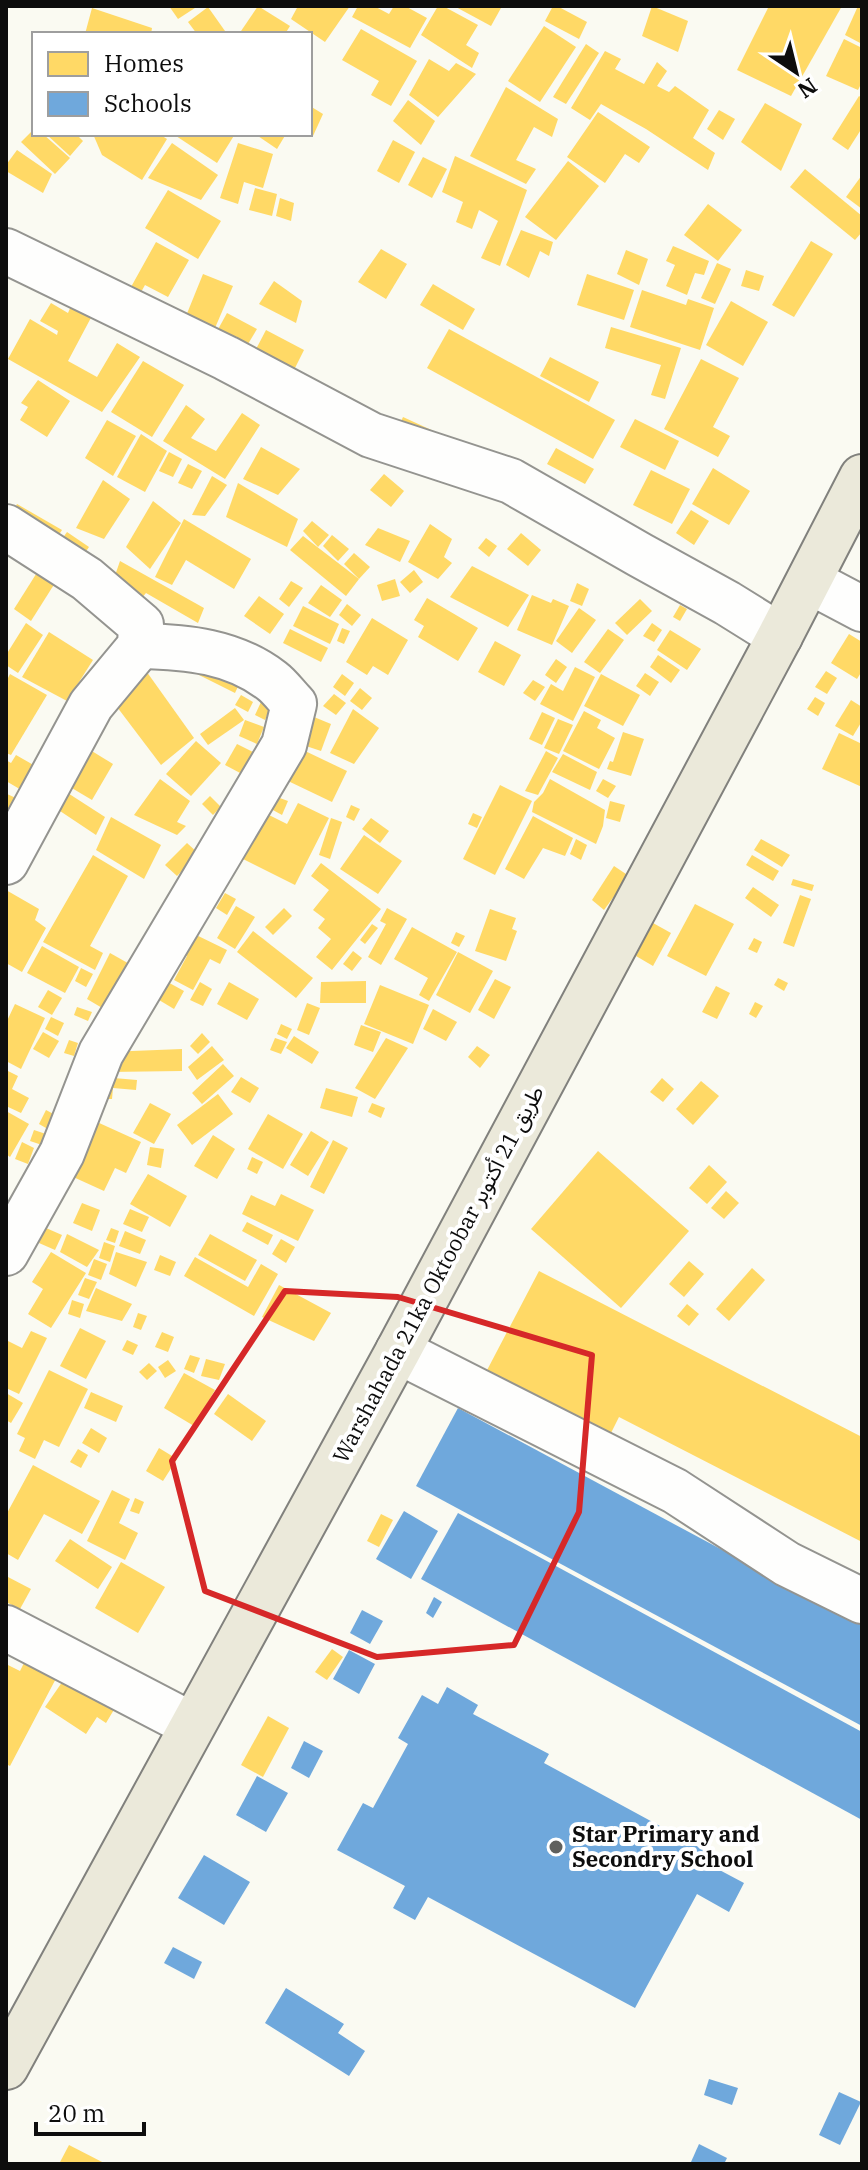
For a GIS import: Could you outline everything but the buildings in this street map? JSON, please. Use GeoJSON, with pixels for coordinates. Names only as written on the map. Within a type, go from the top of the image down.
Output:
{"type":"FeatureCollection","features":[{"type":"Feature","properties":{"kind":"main road","name":"Warshahada 21ka Oktoobar طريق 21 أكتوبر"},"geometry":{"type":"LineString","coordinates":[[6,2067],[398,1351],[862,477]]}},
{"type":"Feature","properties":{"kind":"street"},"geometry":{"type":"LineString","coordinates":[[6,251],[226,358],[371,435],[511,481],[780,636]]}},
{"type":"Feature","properties":{"kind":"street"},"geometry":{"type":"LineString","coordinates":[[6,527],[87,579],[141,625],[140,646],[91,705],[6,862]]}},
{"type":"Feature","properties":{"kind":"street"},"geometry":{"type":"LineString","coordinates":[[809,581],[862,609]]}},
{"type":"Feature","properties":{"kind":"street"},"geometry":{"type":"LineString","coordinates":[[6,1253],[62,1153],[101,1053],[284,745],[294,704],[272,682],[231,657],[180,647],[140,646]]}},
{"type":"Feature","properties":{"kind":"street"},"geometry":{"type":"LineString","coordinates":[[398,1351],[675,1491],[787,1564],[862,1601]]}},
{"type":"Feature","properties":{"kind":"street"},"geometry":{"type":"LineString","coordinates":[[6,1628],[192,1725]]}},
{"type":"Feature","properties":{"kind":"highlighted area"},"geometry":{"type":"Polygon","coordinates":[[[285,1291],[398,1297],[592,1355],[579,1512],[514,1645],[377,1657],[205,1591],[172,1461],[285,1291]]]}},
{"type":"Feature","properties":{"kind":"place","name":"Star Primary and Secondry School"},"geometry":{"type":"Point","coordinates":[556,1847]}}]}
